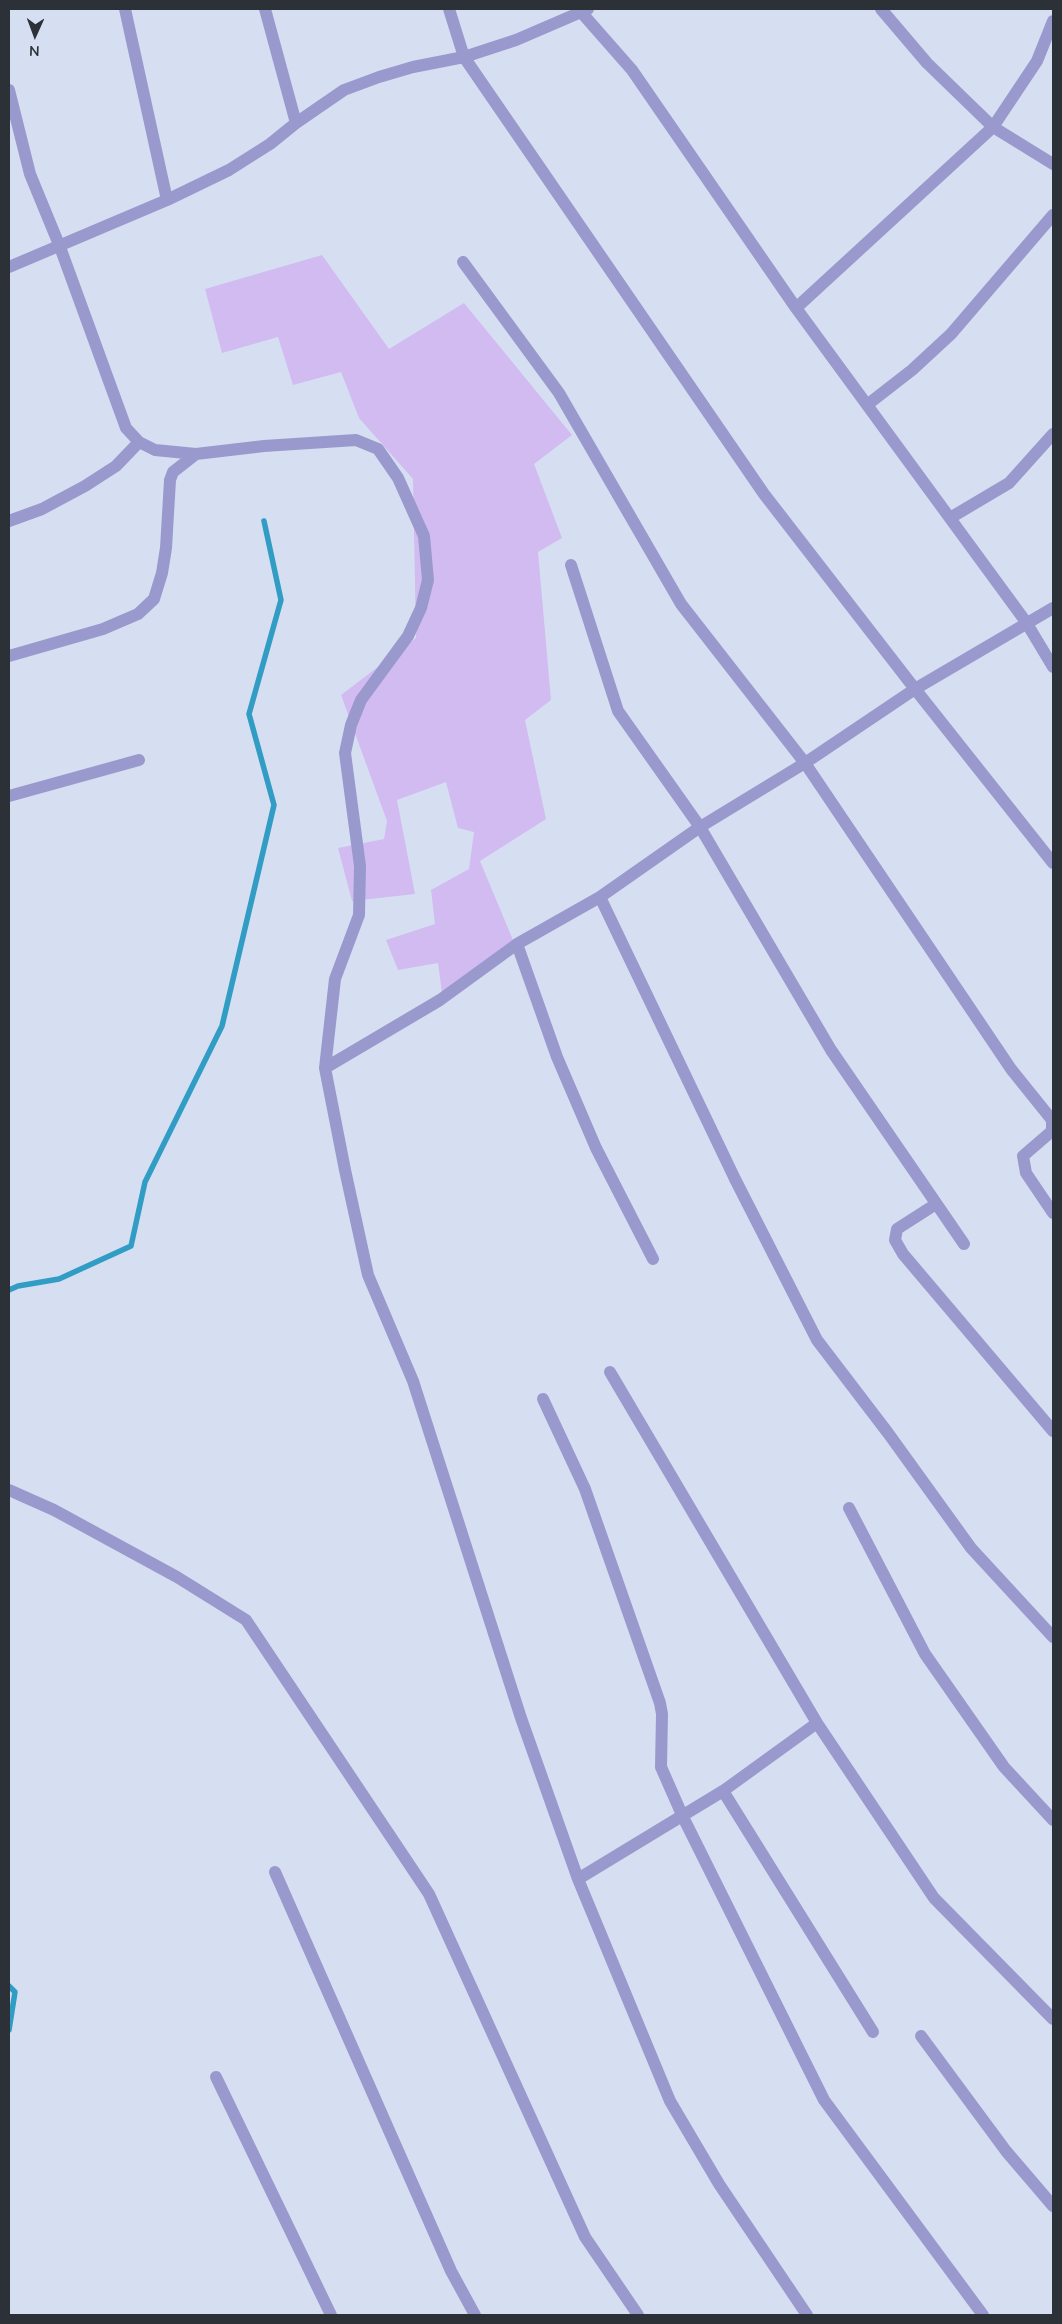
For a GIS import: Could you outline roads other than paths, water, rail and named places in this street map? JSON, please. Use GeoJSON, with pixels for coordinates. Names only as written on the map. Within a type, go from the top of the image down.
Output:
{"type":"FeatureCollection","features":[{"type":"Feature","properties":{"kind":"street"},"geometry":{"type":"LineString","coordinates":[[125,9],[167,200]]}},
{"type":"Feature","properties":{"kind":"street"},"geometry":{"type":"LineString","coordinates":[[265,9],[296,123]]}},
{"type":"Feature","properties":{"kind":"street"},"geometry":{"type":"LineString","coordinates":[[449,9],[464,57],[764,494],[915,690],[1053,863]]}},
{"type":"Feature","properties":{"kind":"street"},"geometry":{"type":"LineString","coordinates":[[881,9],[927,63],[993,127],[1053,164]]}},
{"type":"Feature","properties":{"kind":"street"},"geometry":{"type":"LineString","coordinates":[[9,267],[167,200],[229,170],[270,144],[296,123],[344,90],[414,67],[464,57],[516,40],[585,10],[632,70],[796,308],[1026,622],[1053,667]]}},
{"type":"Feature","properties":{"kind":"street"},"geometry":{"type":"LineString","coordinates":[[796,308],[993,127],[1027,77],[1053,21]]}},
{"type":"Feature","properties":{"kind":"street"},"geometry":{"type":"LineString","coordinates":[[9,90],[30,174],[60,247],[126,428],[139,442],[155,450],[196,454],[264,446],[356,440],[378,449],[398,478],[424,536],[428,580],[421,608],[408,636],[362,700],[351,725],[345,753],[360,866],[359,914],[335,979],[325,1068],[368,1275],[413,1382],[521,1718],[578,1879],[670,2101],[719,2184],[807,2315]]}},
{"type":"Feature","properties":{"kind":"street"},"geometry":{"type":"LineString","coordinates":[[867,405],[912,370],[951,334],[1053,214]]}},
{"type":"Feature","properties":{"kind":"street"},"geometry":{"type":"LineString","coordinates":[[463,262],[559,394],[681,604],[805,763],[1011,1069],[1052,1120],[1052,1131],[1023,1156],[1026,1173],[1053,1213]]}},
{"type":"Feature","properties":{"kind":"street"},"geometry":{"type":"LineString","coordinates":[[950,518],[1009,483],[1053,434]]}},
{"type":"Feature","properties":{"kind":"street"},"geometry":{"type":"LineString","coordinates":[[9,521],[42,509],[85,486],[116,466],[139,442]]}},
{"type":"Feature","properties":{"kind":"street"},"geometry":{"type":"LineString","coordinates":[[9,656],[103,629],[138,614],[154,599],[165,556],[170,480],[173,472],[196,454]]}},
{"type":"Feature","properties":{"kind":"street"},"geometry":{"type":"LineString","coordinates":[[571,565],[618,711],[700,827],[831,1050],[964,1244]]}},
{"type":"Feature","properties":{"kind":"street"},"geometry":{"type":"LineString","coordinates":[[325,1068],[440,1000],[516,944],[600,897],[700,827],[805,763],[915,690],[1026,622],[1053,608]]}},
{"type":"Feature","properties":{"kind":"street"},"geometry":{"type":"LineString","coordinates":[[9,796],[139,760]]}},
{"type":"Feature","properties":{"kind":"street"},"geometry":{"type":"LineString","coordinates":[[600,897],[735,1179],[817,1340],[888,1433],[971,1548],[1053,1637]]}},
{"type":"Feature","properties":{"kind":"street"},"geometry":{"type":"LineString","coordinates":[[516,944],[565,1075],[596,1148],[652,1260]]}},
{"type":"Feature","properties":{"kind":"street"},"geometry":{"type":"LineString","coordinates":[[936,1204],[897,1228],[895,1240],[903,1254],[1053,1431]]}},
{"type":"Feature","properties":{"kind":"street"},"geometry":{"type":"LineString","coordinates":[[610,1372],[817,1723],[934,1898],[1053,2019]]}},
{"type":"Feature","properties":{"kind":"street"},"geometry":{"type":"LineString","coordinates":[[543,1399],[586,1489],[660,1703],[662,1714],[661,1767],[683,1817],[824,2100],[983,2315]]}},
{"type":"Feature","properties":{"kind":"street"},"geometry":{"type":"LineString","coordinates":[[9,1490],[54,1510],[150,1562],[246,1620],[428,1894],[585,2237],[638,2315]]}},
{"type":"Feature","properties":{"kind":"street"},"geometry":{"type":"LineString","coordinates":[[849,1508],[925,1654],[1004,1767],[1053,1820]]}},
{"type":"Feature","properties":{"kind":"street"},"geometry":{"type":"LineString","coordinates":[[578,1879],[723,1791],[817,1723]]}},
{"type":"Feature","properties":{"kind":"street"},"geometry":{"type":"LineString","coordinates":[[723,1791],[873,2032]]}},
{"type":"Feature","properties":{"kind":"street"},"geometry":{"type":"LineString","coordinates":[[275,1872],[447,2262],[475,2315]]}},
{"type":"Feature","properties":{"kind":"street"},"geometry":{"type":"LineString","coordinates":[[922,2036],[1006,2151],[1053,2206]]}},
{"type":"Feature","properties":{"kind":"street"},"geometry":{"type":"LineString","coordinates":[[216,2077],[331,2315]]}},
{"type":"Feature","properties":{"kind":"waterway"},"geometry":{"type":"LineString","coordinates":[[9,1290],[18,1286],[59,1279],[131,1246],[145,1182],[222,1026],[274,805],[249,714],[281,600],[264,521]]}},
{"type":"Feature","properties":{"kind":"waterway"},"geometry":{"type":"LineString","coordinates":[[9,1986],[15,1992],[9,2030]]}}]}
